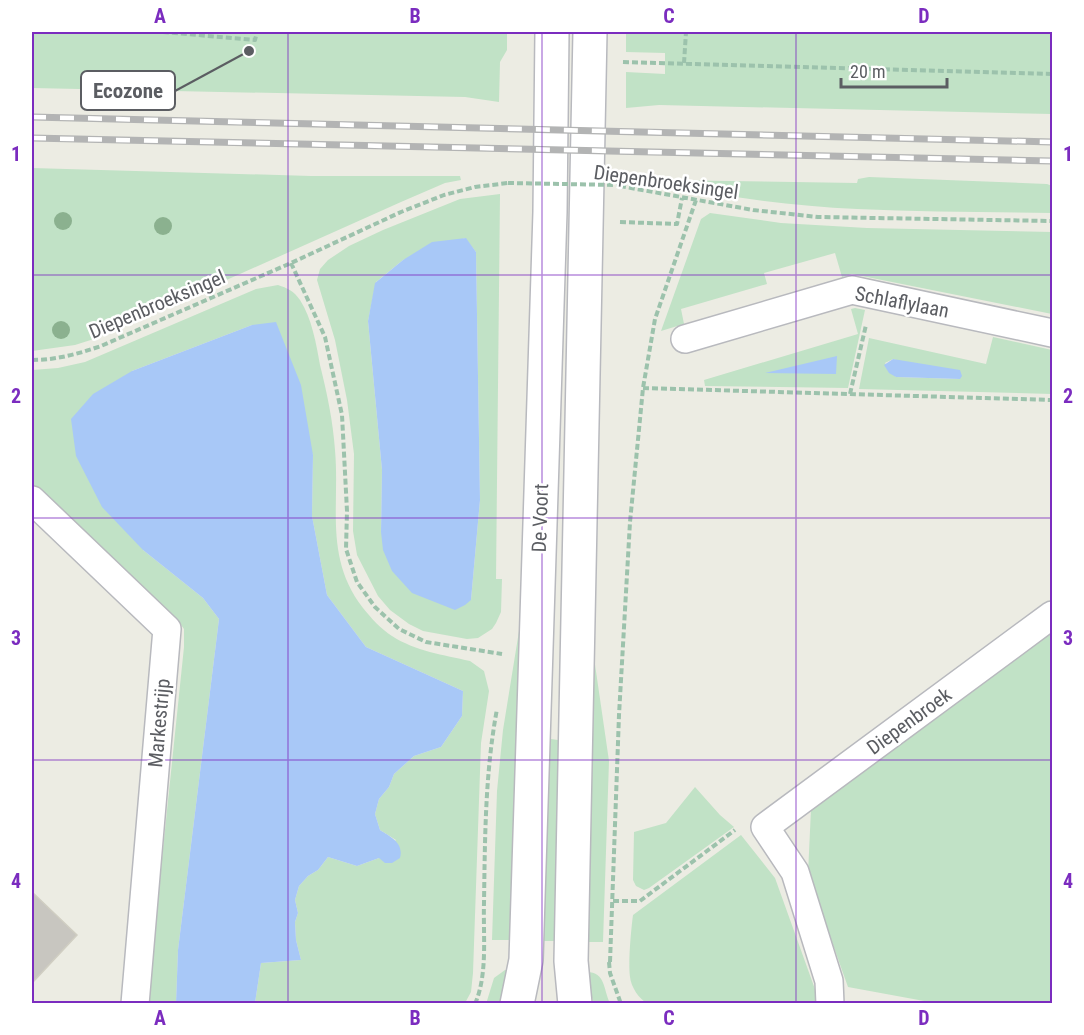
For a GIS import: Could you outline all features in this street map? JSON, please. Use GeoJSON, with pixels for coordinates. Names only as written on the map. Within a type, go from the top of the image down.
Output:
{"type":"FeatureCollection","features":[{"type":"Feature","properties":{"kind":"street","name":"De Voort"},"geometry":{"type":"LineString","coordinates":[[517,1004],[526,960],[550,212],[552,32]]}},
{"type":"Feature","properties":{"kind":"street","name":"De Voort"},"geometry":{"type":"LineString","coordinates":[[575,1004],[571,949],[591,32]]}},
{"type":"Feature","properties":{"kind":"street","name":"Schlaflylaan"},"geometry":{"type":"LineString","coordinates":[[685,339],[852,290],[1053,333]]}},
{"type":"Feature","properties":{"kind":"street","name":"Markestrijp"},"geometry":{"type":"LineString","coordinates":[[32,500],[167,629],[135,1004]]}},
{"type":"Feature","properties":{"kind":"street","name":"Diepenbroek"},"geometry":{"type":"LineString","coordinates":[[765,827],[1053,615]]}},
{"type":"Feature","properties":{"kind":"street"},"geometry":{"type":"LineString","coordinates":[[765,827],[795,872],[829,981],[830,1004]]}},
{"type":"Feature","properties":{"kind":"path"},"geometry":{"type":"LineString","coordinates":[[163,32],[255,40],[257,32]]}},
{"type":"Feature","properties":{"kind":"path"},"geometry":{"type":"LineString","coordinates":[[684,63],[686,32]]}},
{"type":"Feature","properties":{"kind":"path"},"geometry":{"type":"LineString","coordinates":[[621,62],[1053,74]]}},
{"type":"Feature","properties":{"kind":"path","name":"Diepenbroeksingel"},"geometry":{"type":"LineString","coordinates":[[32,360],[48,360],[74,355],[100,346],[291,263],[401,212],[444,195],[475,187],[508,183],[617,186],[753,210],[818,217],[1053,221]]}},
{"type":"Feature","properties":{"kind":"path"},"geometry":{"type":"LineString","coordinates":[[618,222],[677,224],[682,198]]}},
{"type":"Feature","properties":{"kind":"path"},"geometry":{"type":"LineString","coordinates":[[610,962],[619,715],[630,522],[643,388],[655,319],[696,200]]}},
{"type":"Feature","properties":{"kind":"path"},"geometry":{"type":"LineString","coordinates":[[291,263],[325,337],[342,415],[347,511],[346,549],[357,582],[375,607],[399,629],[426,642],[507,655]]}},
{"type":"Feature","properties":{"kind":"path"},"geometry":{"type":"LineString","coordinates":[[850,394],[873,295]]}},
{"type":"Feature","properties":{"kind":"path"},"geometry":{"type":"LineString","coordinates":[[643,388],[1053,400]]}},
{"type":"Feature","properties":{"kind":"path"},"geometry":{"type":"LineString","coordinates":[[613,901],[640,901],[752,818],[765,827]]}},
{"type":"Feature","properties":{"kind":"path"},"geometry":{"type":"LineString","coordinates":[[476,1004],[481,991],[483,960]]}},
{"type":"Feature","properties":{"kind":"green space"},"geometry":{"type":"Polygon","coordinates":[[[32,32],[507,32],[507,50],[500,62],[499,102],[465,97],[32,88],[32,32]]]}},
{"type":"Feature","properties":{"kind":"green space"},"geometry":{"type":"Polygon","coordinates":[[[626,32],[1052,32],[1052,114],[659,105],[626,108],[626,72],[665,74],[665,53],[626,52],[626,32]]]}},
{"type":"Feature","properties":{"kind":"green space"},"geometry":{"type":"Polygon","coordinates":[[[32,168],[311,176],[460,176],[461,180],[445,183],[401,202],[97,338],[75,345],[32,351],[32,168]]]}},
{"type":"Feature","properties":{"kind":"green space"},"geometry":{"type":"Polygon","coordinates":[[[869,177],[1047,184],[1052,186],[1052,213],[832,208],[708,193],[658,183],[658,180],[857,183],[858,179],[869,177]]]}},
{"type":"Feature","properties":{"kind":"green space"},"geometry":{"type":"Polygon","coordinates":[[[500,194],[496,579],[502,579],[501,612],[492,629],[478,638],[467,639],[423,631],[390,610],[378,596],[357,555],[353,531],[354,454],[347,400],[335,340],[317,280],[320,269],[328,260],[349,246],[460,199],[500,194]],[[465,238],[403,260],[376,282],[368,321],[382,470],[381,532],[471,600],[480,500],[476,252],[465,238]]]}},
{"type":"Feature","properties":{"kind":"green space"},"geometry":{"type":"Polygon","coordinates":[[[710,213],[781,223],[867,228],[1052,232],[1052,314],[852,274],[842,277],[835,253],[764,273],[767,284],[681,309],[684,324],[661,331],[701,219],[710,213]]]}},
{"type":"Feature","properties":{"kind":"green space"},"geometry":{"type":"Polygon","coordinates":[[[278,285],[295,294],[311,323],[334,439],[338,551],[351,589],[369,616],[392,636],[420,649],[470,661],[484,671],[489,691],[481,743],[473,973],[471,992],[465,1003],[255,1003],[261,963],[301,960],[296,940],[295,922],[298,913],[295,900],[299,886],[308,876],[318,870],[328,857],[357,866],[379,858],[396,840],[380,830],[375,814],[379,799],[389,787],[394,774],[414,756],[441,747],[462,716],[463,691],[366,647],[327,595],[312,516],[313,455],[252,325],[132,371],[143,550],[203,598],[219,619],[178,950],[176,1003],[147,1003],[184,629],[176,618],[32,484],[32,370],[58,368],[85,362],[256,289],[278,285]]]}},
{"type":"Feature","properties":{"kind":"green space"},"geometry":{"type":"Polygon","coordinates":[[[851,309],[865,310],[848,388],[705,386],[704,380],[858,334],[851,309]]]}},
{"type":"Feature","properties":{"kind":"green space"},"geometry":{"type":"Polygon","coordinates":[[[993,337],[1052,350],[1052,394],[859,389],[869,338],[986,364],[993,337]],[[893,359],[885,363],[896,377],[960,379],[893,359]]]}},
{"type":"Feature","properties":{"kind":"green space"},"geometry":{"type":"Polygon","coordinates":[[[521,580],[524,580],[516,940],[492,940],[497,791],[503,730],[520,625],[521,580]]]}},
{"type":"Feature","properties":{"kind":"green space"},"geometry":{"type":"Polygon","coordinates":[[[590,630],[609,761],[603,942],[583,942],[590,630]]]}},
{"type":"Feature","properties":{"kind":"green space"},"geometry":{"type":"Polygon","coordinates":[[[1052,630],[1052,1003],[935,1003],[848,987],[808,874],[811,809],[1052,630]]]}},
{"type":"Feature","properties":{"kind":"green space"},"geometry":{"type":"Polygon","coordinates":[[[551,739],[558,740],[561,756],[562,941],[537,941],[546,757],[551,739]]]}},
{"type":"Feature","properties":{"kind":"green space"},"geometry":{"type":"Polygon","coordinates":[[[695,787],[734,827],[649,888],[644,890],[636,886],[633,880],[634,832],[666,823],[695,787]]]}},
{"type":"Feature","properties":{"kind":"green space"},"geometry":{"type":"Polygon","coordinates":[[[741,835],[775,878],[816,992],[815,1003],[648,1004],[636,992],[630,977],[633,915],[741,835]]]}},
{"type":"Feature","properties":{"kind":"green space"},"geometry":{"type":"Polygon","coordinates":[[[505,970],[515,971],[504,1003],[486,1004],[494,978],[505,970]]]}},
{"type":"Feature","properties":{"kind":"green space"},"geometry":{"type":"Polygon","coordinates":[[[585,972],[597,974],[603,982],[610,1003],[594,1003],[586,982],[585,972]]]}},
{"type":"Feature","properties":{"kind":"water"},"geometry":{"type":"Polygon","coordinates":[[[466,238],[476,252],[480,500],[471,600],[455,610],[412,593],[392,571],[383,550],[382,470],[368,321],[375,283],[403,260],[432,242],[466,238]]]}},
{"type":"Feature","properties":{"kind":"water"},"geometry":{"type":"Polygon","coordinates":[[[276,322],[301,385],[313,455],[312,516],[327,595],[366,647],[463,691],[462,716],[441,747],[414,756],[394,774],[389,787],[379,799],[375,814],[380,830],[398,844],[400,858],[392,863],[385,863],[379,858],[357,866],[328,857],[318,870],[308,876],[299,886],[295,900],[298,913],[295,922],[296,940],[301,960],[261,963],[255,1003],[176,1003],[178,950],[219,619],[203,598],[143,550],[102,507],[76,456],[71,419],[93,394],[132,371],[252,325],[276,322]]]}},
{"type":"Feature","properties":{"kind":"water"},"geometry":{"type":"Polygon","coordinates":[[[837,356],[836,374],[765,373],[837,356]]]}},
{"type":"Feature","properties":{"kind":"water"},"geometry":{"type":"Polygon","coordinates":[[[893,359],[960,370],[962,376],[960,379],[896,377],[889,373],[884,365],[893,359]]]}},
{"type":"Feature","properties":{"kind":"building"},"geometry":{"type":"Polygon","coordinates":[[[32,892],[77,935],[32,983],[32,892]]]}},
{"type":"Feature","properties":{"kind":"railway"},"geometry":{"type":"LineString","coordinates":[[32,117],[1052,142]]}},
{"type":"Feature","properties":{"kind":"railway"},"geometry":{"type":"LineString","coordinates":[[32,138],[1052,161]]}},
{"type":"Feature","properties":{"kind":"place","name":"Ecozone"},"geometry":{"type":"Point","coordinates":[249,51]}}]}
